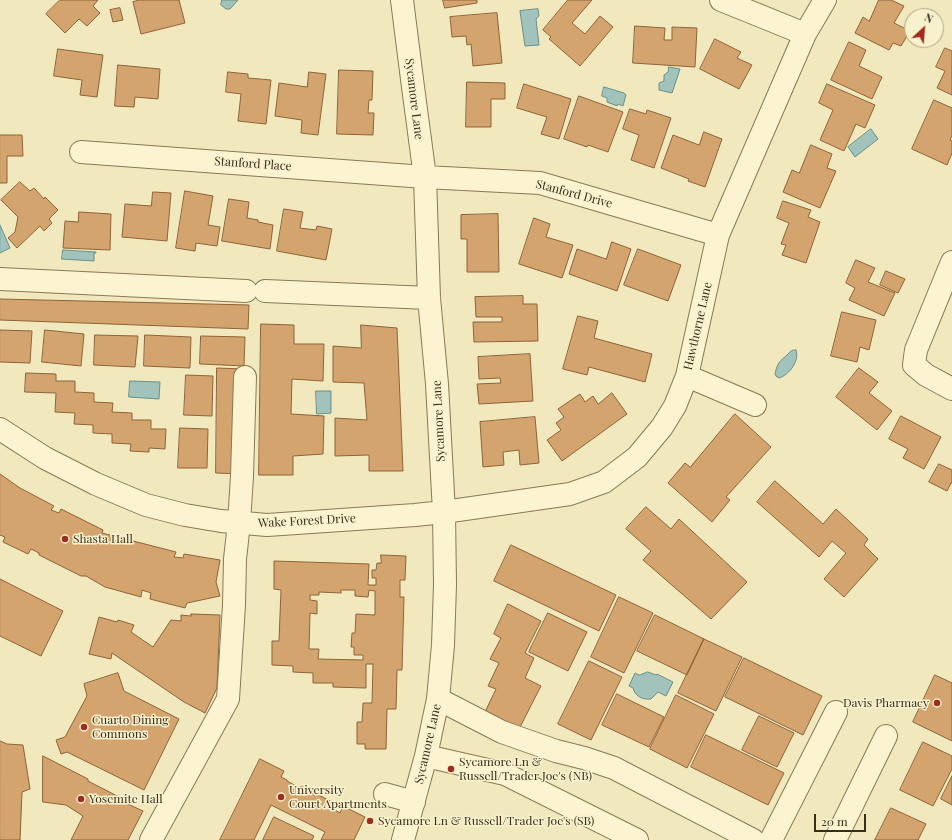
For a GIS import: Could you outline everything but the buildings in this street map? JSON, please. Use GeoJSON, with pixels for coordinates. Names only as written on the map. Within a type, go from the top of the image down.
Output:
{"type":"FeatureCollection","features":[{"type":"Feature","properties":{"kind":"street","name":"Sycamore Lane"},"geometry":{"type":"LineString","coordinates":[[402,0],[425,177],[429,298],[437,384],[444,512],[445,585],[444,645],[438,699],[426,756],[403,840]]}},
{"type":"Feature","properties":{"kind":"street"},"geometry":{"type":"LineString","coordinates":[[721,0],[806,34]]}},
{"type":"Feature","properties":{"kind":"street","name":"Hawthorne Lane"},"geometry":{"type":"LineString","coordinates":[[444,512],[570,494],[604,482],[637,457],[662,427],[675,406],[687,376],[718,235],[806,34],[825,0]]}},
{"type":"Feature","properties":{"kind":"street","name":"Stanford Place"},"geometry":{"type":"LineString","coordinates":[[81,152],[425,177]]}},
{"type":"Feature","properties":{"kind":"street","name":"Stanford Drive"},"geometry":{"type":"LineString","coordinates":[[425,177],[540,183],[718,235]]}},
{"type":"Feature","properties":{"kind":"street"},"geometry":{"type":"LineString","coordinates":[[952,262],[916,350],[914,365],[926,375],[952,389]]}},
{"type":"Feature","properties":{"kind":"street"},"geometry":{"type":"LineString","coordinates":[[0,279],[429,298]]}},
{"type":"Feature","properties":{"kind":"street"},"geometry":{"type":"LineString","coordinates":[[687,376],[754,405]]}},
{"type":"Feature","properties":{"kind":"street"},"geometry":{"type":"LineString","coordinates":[[151,840],[228,699],[234,605],[235,558],[242,476],[245,377]]}},
{"type":"Feature","properties":{"kind":"street","name":"Wake Forest Drive"},"geometry":{"type":"LineString","coordinates":[[0,429],[45,458],[96,484],[146,505],[184,515],[221,522],[267,525],[444,512]]}},
{"type":"Feature","properties":{"kind":"street"},"geometry":{"type":"LineString","coordinates":[[438,699],[502,732],[556,751],[614,768],[753,840]]}},
{"type":"Feature","properties":{"kind":"street"},"geometry":{"type":"LineString","coordinates":[[771,840],[836,712]]}},
{"type":"Feature","properties":{"kind":"street"},"geometry":{"type":"LineString","coordinates":[[834,840],[886,736]]}},
{"type":"Feature","properties":{"kind":"street"},"geometry":{"type":"LineString","coordinates":[[426,756],[506,774],[637,840]]}},
{"type":"Feature","properties":{"kind":"street"},"geometry":{"type":"LineString","coordinates":[[385,794],[414,802]]}},
{"type":"Feature","properties":{"kind":"water"},"geometry":{"type":"Polygon","coordinates":[[[222,0],[238,0],[230,9],[226,9],[221,5],[222,0]]]}},
{"type":"Feature","properties":{"kind":"water"},"geometry":{"type":"Polygon","coordinates":[[[538,9],[539,16],[536,19],[539,45],[525,46],[520,11],[538,9]]]}},
{"type":"Feature","properties":{"kind":"water"},"geometry":{"type":"Polygon","coordinates":[[[669,67],[680,69],[672,93],[659,90],[659,83],[664,81],[664,75],[668,72],[669,67]]]}},
{"type":"Feature","properties":{"kind":"water"},"geometry":{"type":"Polygon","coordinates":[[[604,87],[626,95],[623,106],[618,104],[617,106],[607,102],[607,98],[602,96],[604,87]]]}},
{"type":"Feature","properties":{"kind":"water"},"geometry":{"type":"Polygon","coordinates":[[[871,129],[878,139],[855,157],[848,147],[871,129]]]}},
{"type":"Feature","properties":{"kind":"water"},"geometry":{"type":"Polygon","coordinates":[[[0,225],[10,248],[0,253],[0,225]]]}},
{"type":"Feature","properties":{"kind":"water"},"geometry":{"type":"Polygon","coordinates":[[[63,250],[96,253],[94,253],[94,261],[62,259],[63,250]]]}},
{"type":"Feature","properties":{"kind":"water"},"geometry":{"type":"Polygon","coordinates":[[[796,350],[797,354],[795,363],[790,371],[779,378],[776,376],[776,369],[779,363],[791,351],[796,350]]]}},
{"type":"Feature","properties":{"kind":"water"},"geometry":{"type":"Polygon","coordinates":[[[130,381],[160,382],[159,399],[129,397],[130,381]]]}},
{"type":"Feature","properties":{"kind":"water"},"geometry":{"type":"Polygon","coordinates":[[[316,391],[331,391],[331,413],[317,414],[316,391]]]}},
{"type":"Feature","properties":{"kind":"water"},"geometry":{"type":"Polygon","coordinates":[[[648,672],[657,674],[673,682],[666,696],[658,692],[651,699],[645,699],[639,697],[633,688],[629,686],[635,673],[639,675],[648,672]]]}},
{"type":"Feature","properties":{"kind":"place","name":"Shasta Hall"},"geometry":{"type":"Point","coordinates":[65,539]}},
{"type":"Feature","properties":{"kind":"place","name":"Davis Pharmacy"},"geometry":{"type":"Point","coordinates":[937,703]}},
{"type":"Feature","properties":{"kind":"place","name":"Cuarto Dining Commons"},"geometry":{"type":"Point","coordinates":[84,727]}},
{"type":"Feature","properties":{"kind":"place","name":"Sycamore Ln & Russell/Trader Joe's (NB)"},"geometry":{"type":"Point","coordinates":[451,769]}},
{"type":"Feature","properties":{"kind":"place","name":"University Court Apartments"},"geometry":{"type":"Point","coordinates":[281,797]}},
{"type":"Feature","properties":{"kind":"place","name":"Yosemite Hall"},"geometry":{"type":"Point","coordinates":[81,799]}},
{"type":"Feature","properties":{"kind":"place","name":"Sycamore Ln & Russell/Trader Joe's (SB)"},"geometry":{"type":"Point","coordinates":[370,821]}}]}
